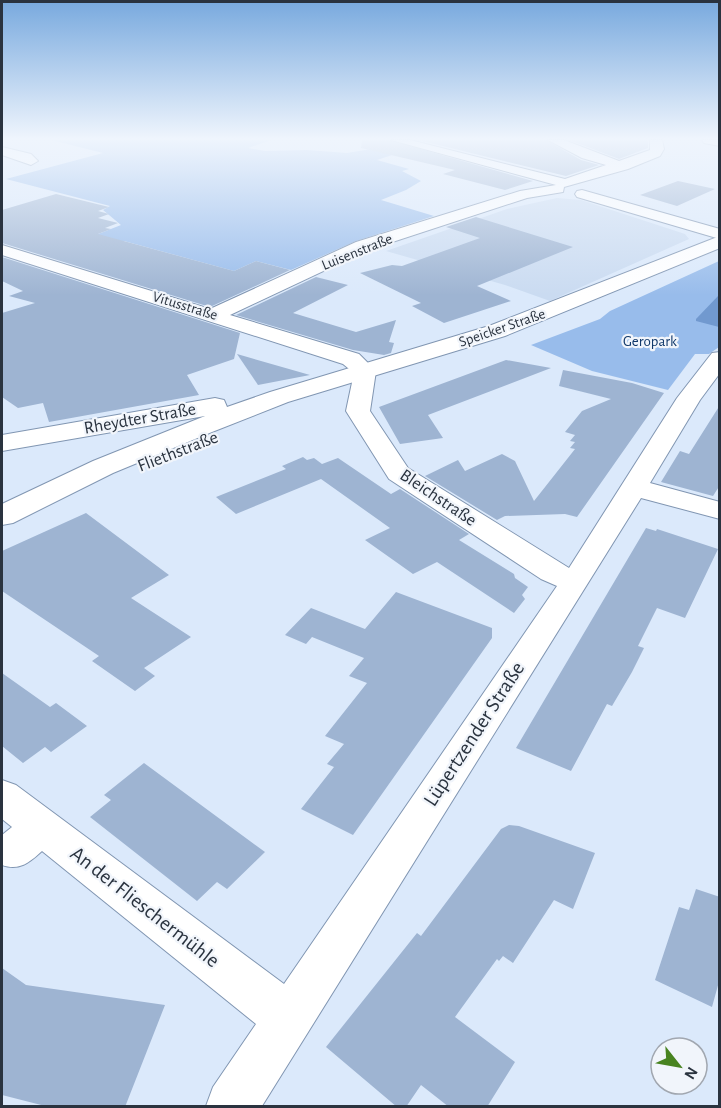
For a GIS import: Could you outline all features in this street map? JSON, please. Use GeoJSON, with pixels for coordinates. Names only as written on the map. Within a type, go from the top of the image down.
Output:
{"type":"FeatureCollection","features":[{"type":"Feature","properties":{"kind":"main road","name":"Speicker Straße"},"geometry":{"type":"LineString","coordinates":[[363,381],[497,331],[720,242]]}},
{"type":"Feature","properties":{"kind":"main road","name":"Speicker Straße"},"geometry":{"type":"LineString","coordinates":[[279,397],[363,381],[521,339],[614,304],[720,256]]}},
{"type":"Feature","properties":{"kind":"main road","name":"Fliethstraße"},"geometry":{"type":"LineString","coordinates":[[2,531],[123,473],[363,381]]}},
{"type":"Feature","properties":{"kind":"main road","name":"Fliethstraße"},"geometry":{"type":"LineString","coordinates":[[2,516],[103,467],[279,397]]}},
{"type":"Feature","properties":{"kind":"main road","name":"Rheydter Straße"},"geometry":{"type":"LineString","coordinates":[[2,443],[279,397]]}},
{"type":"Feature","properties":{"kind":"street","name":"Luisenstraße"},"geometry":{"type":"LineString","coordinates":[[213,315],[362,246],[525,194],[544,192]]}},
{"type":"Feature","properties":{"kind":"street"},"geometry":{"type":"LineString","coordinates":[[586,192],[720,234]]}},
{"type":"Feature","properties":{"kind":"street"},"geometry":{"type":"LineString","coordinates":[[588,192],[720,226]]}},
{"type":"Feature","properties":{"kind":"street","name":"Vitusstraße"},"geometry":{"type":"LineString","coordinates":[[2,250],[336,353],[351,359],[363,381]]}},
{"type":"Feature","properties":{"kind":"street","name":"Lüpertzender Straße"},"geometry":{"type":"LineString","coordinates":[[232,1107],[575,582],[633,487],[717,359]]}},
{"type":"Feature","properties":{"kind":"street","name":"Bleichstraße"},"geometry":{"type":"LineString","coordinates":[[363,381],[358,411],[398,473],[552,572],[575,582]]}},
{"type":"Feature","properties":{"kind":"street"},"geometry":{"type":"LineString","coordinates":[[633,487],[720,511]]}},
{"type":"Feature","properties":{"kind":"street","name":"An der Flieschermühle"},"geometry":{"type":"LineString","coordinates":[[2,796],[27,839],[288,1018]]}},
{"type":"Feature","properties":{"kind":"shaded area"},"geometry":{"type":"Polygon","coordinates":[[[557,198],[581,200],[685,234],[689,239],[550,301],[505,285],[386,251],[507,209],[557,198]]]}},
{"type":"Feature","properties":{"kind":"shaded area"},"geometry":{"type":"Polygon","coordinates":[[[719,295],[719,327],[696,321],[696,319],[719,295]]]}},
{"type":"Feature","properties":{"kind":"green space"},"geometry":{"type":"Polygon","coordinates":[[[55,192],[402,192],[381,200],[434,216],[356,241],[291,270],[256,261],[234,271],[124,241],[100,250],[83,240],[121,225],[103,210],[110,206],[55,192]]]}},
{"type":"Feature","properties":{"kind":"green space","name":"Geropark"},"geometry":{"type":"Polygon","coordinates":[[[719,261],[719,347],[709,354],[695,354],[668,390],[592,371],[531,345],[600,319],[610,311],[719,261]]]}},
{"type":"Feature","properties":{"kind":"building"},"geometry":{"type":"Polygon","coordinates":[[[649,192],[709,192],[677,206],[640,195],[649,192]]]}},
{"type":"Feature","properties":{"kind":"building"},"geometry":{"type":"Polygon","coordinates":[[[56,194],[109,207],[98,211],[109,214],[98,218],[118,223],[105,228],[111,229],[98,234],[234,271],[256,261],[290,270],[210,307],[2,243],[2,210],[56,194]]]}},
{"type":"Feature","properties":{"kind":"building"},"geometry":{"type":"Polygon","coordinates":[[[476,217],[573,247],[477,286],[511,301],[444,323],[412,306],[421,303],[360,273],[392,265],[402,266],[480,238],[446,227],[476,217]]]}},
{"type":"Feature","properties":{"kind":"building"},"geometry":{"type":"Polygon","coordinates":[[[2,257],[240,333],[234,359],[187,375],[199,395],[49,422],[43,403],[18,408],[2,397],[2,313],[35,303],[9,296],[23,291],[2,281],[2,257]]]}},
{"type":"Feature","properties":{"kind":"building"},"geometry":{"type":"Polygon","coordinates":[[[316,277],[348,285],[293,313],[356,332],[396,320],[389,342],[394,343],[391,353],[384,355],[353,350],[236,315],[316,277]]]}},
{"type":"Feature","properties":{"kind":"building"},"geometry":{"type":"Polygon","coordinates":[[[237,354],[310,375],[258,385],[237,354]]]}},
{"type":"Feature","properties":{"kind":"building"},"geometry":{"type":"Polygon","coordinates":[[[506,360],[551,368],[428,415],[443,438],[400,444],[379,407],[506,360]]]}},
{"type":"Feature","properties":{"kind":"building"},"geometry":{"type":"Polygon","coordinates":[[[563,370],[632,383],[664,393],[577,517],[565,514],[505,516],[497,520],[425,476],[458,460],[465,471],[502,454],[515,461],[534,501],[575,449],[570,448],[575,442],[570,441],[575,435],[565,432],[582,411],[611,399],[559,386],[563,370]]]}},
{"type":"Feature","properties":{"kind":"building"},"geometry":{"type":"Polygon","coordinates":[[[720,405],[720,485],[713,496],[661,482],[680,451],[689,454],[720,405]]]}},
{"type":"Feature","properties":{"kind":"building"},"geometry":{"type":"Polygon","coordinates":[[[303,457],[307,460],[314,458],[322,464],[338,458],[391,494],[400,489],[469,534],[459,540],[514,574],[515,578],[528,587],[522,595],[525,599],[514,613],[437,562],[413,574],[365,540],[390,528],[321,479],[236,514],[216,497],[286,469],[282,466],[303,457]]]}},
{"type":"Feature","properties":{"kind":"building"},"geometry":{"type":"Polygon","coordinates":[[[86,513],[169,575],[131,598],[191,637],[144,668],[155,676],[135,691],[92,661],[99,656],[2,591],[2,551],[86,513]]]}},
{"type":"Feature","properties":{"kind":"building"},"geometry":{"type":"Polygon","coordinates":[[[646,528],[656,531],[657,529],[718,549],[685,618],[657,608],[638,646],[644,648],[632,672],[612,706],[607,704],[571,771],[516,748],[646,528]]]}},
{"type":"Feature","properties":{"kind":"building"},"geometry":{"type":"Polygon","coordinates":[[[396,592],[492,628],[492,638],[353,835],[301,809],[334,767],[327,764],[344,744],[325,736],[367,683],[349,676],[364,658],[312,637],[306,644],[285,635],[311,608],[365,629],[396,592]]]}},
{"type":"Feature","properties":{"kind":"building"},"geometry":{"type":"Polygon","coordinates":[[[2,673],[50,707],[56,703],[87,726],[51,752],[45,747],[23,763],[2,746],[2,673]]]}},
{"type":"Feature","properties":{"kind":"building"},"geometry":{"type":"Polygon","coordinates":[[[144,763],[265,852],[227,889],[217,882],[197,901],[90,817],[111,800],[104,795],[144,763]]]}},
{"type":"Feature","properties":{"kind":"building"},"geometry":{"type":"Polygon","coordinates":[[[509,825],[519,826],[595,853],[573,909],[554,900],[513,963],[503,956],[499,961],[497,959],[455,1017],[515,1062],[487,1107],[449,1107],[421,1085],[406,1107],[397,1107],[326,1047],[417,933],[421,936],[501,829],[509,825]]]}},
{"type":"Feature","properties":{"kind":"building"},"geometry":{"type":"Polygon","coordinates":[[[696,889],[720,897],[720,978],[712,1007],[655,980],[679,907],[689,910],[696,889]]]}},
{"type":"Feature","properties":{"kind":"building"},"geometry":{"type":"Polygon","coordinates":[[[2,968],[26,985],[165,1005],[125,1107],[49,1107],[2,1095],[2,968]]]}}]}
